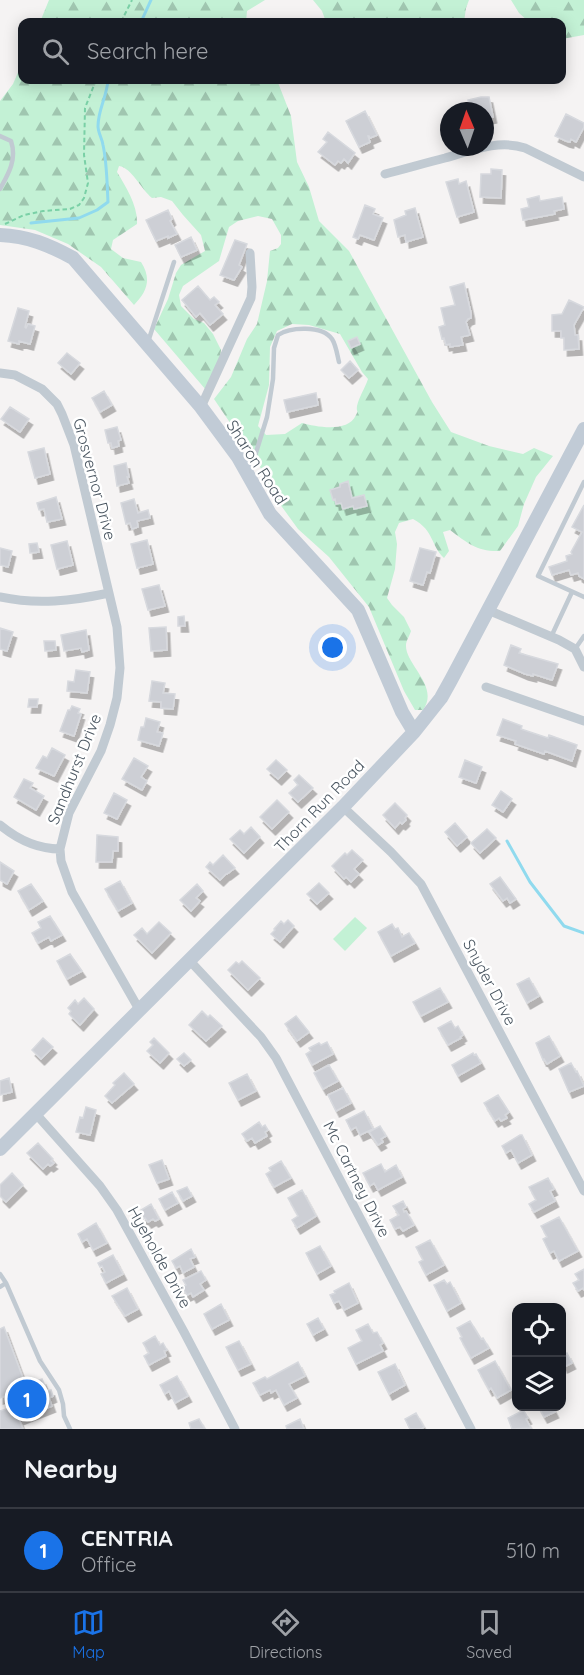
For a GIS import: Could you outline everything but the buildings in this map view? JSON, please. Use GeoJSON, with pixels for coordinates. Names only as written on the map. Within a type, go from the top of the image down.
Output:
{"type":"FeatureCollection","features":[{"type":"Feature","properties":{"kind":"street"},"geometry":{"type":"LineString","coordinates":[[385,174],[479,148],[505,144],[518,145],[584,177]]}},
{"type":"Feature","properties":{"kind":"street","name":"Sharon Road"},"geometry":{"type":"LineString","coordinates":[[0,235],[16,236],[49,245],[73,258],[201,407],[238,457],[270,514],[358,610],[402,712],[414,732]]}},
{"type":"Feature","properties":{"kind":"street"},"geometry":{"type":"LineString","coordinates":[[201,407],[251,298],[250,253]]}},
{"type":"Feature","properties":{"kind":"street","name":"Grosvernor Drive"},"geometry":{"type":"LineString","coordinates":[[0,372],[15,375],[42,389],[57,404],[62,414],[74,445],[109,593]]}},
{"type":"Feature","properties":{"kind":"street","name":"Thorn Run Road"},"geometry":{"type":"LineString","coordinates":[[0,1149],[343,807],[414,732],[441,698],[584,429]]}},
{"type":"Feature","properties":{"kind":"street"},"geometry":{"type":"LineString","coordinates":[[0,597],[43,602],[81,599],[109,593]]}},
{"type":"Feature","properties":{"kind":"street","name":"Sandhurst Drive"},"geometry":{"type":"LineString","coordinates":[[109,593],[117,627],[120,655],[117,698],[101,751],[69,813],[60,849],[67,881],[76,903],[140,1011]]}},
{"type":"Feature","properties":{"kind":"street"},"geometry":{"type":"LineString","coordinates":[[488,610],[576,649],[584,667]]}},
{"type":"Feature","properties":{"kind":"street"},"geometry":{"type":"LineString","coordinates":[[486,687],[584,721]]}},
{"type":"Feature","properties":{"kind":"street","name":"Snyder Drive"},"geometry":{"type":"LineString","coordinates":[[343,807],[421,884],[584,1191]]}},
{"type":"Feature","properties":{"kind":"street"},"geometry":{"type":"LineString","coordinates":[[0,825],[32,844],[60,849]]}},
{"type":"Feature","properties":{"kind":"street","name":"Mc Cartney Drive"},"geometry":{"type":"LineString","coordinates":[[190,961],[261,1037],[276,1058],[471,1429]]}},
{"type":"Feature","properties":{"kind":"street","name":"Hyeholde Drive"},"geometry":{"type":"LineString","coordinates":[[36,1114],[100,1186],[113,1204],[194,1349],[235,1429]]}},
{"type":"Feature","properties":{"kind":"lane"},"geometry":{"type":"LineString","coordinates":[[0,136],[11,141],[14,159],[0,189]]}},
{"type":"Feature","properties":{"kind":"lane"},"geometry":{"type":"LineString","coordinates":[[147,344],[174,262]]}},
{"type":"Feature","properties":{"kind":"lane"},"geometry":{"type":"LineString","coordinates":[[245,470],[254,459],[267,417],[273,379],[274,348],[278,335],[296,328],[322,332],[330,336],[334,342],[339,362]]}},
{"type":"Feature","properties":{"kind":"lane"},"geometry":{"type":"LineString","coordinates":[[584,482],[538,576],[584,597]]}},
{"type":"Feature","properties":{"kind":"lane"},"geometry":{"type":"LineString","coordinates":[[551,637],[572,592]]}},
{"type":"Feature","properties":{"kind":"lane"},"geometry":{"type":"LineString","coordinates":[[576,649],[584,636]]}},
{"type":"Feature","properties":{"kind":"lane"},"geometry":{"type":"LineString","coordinates":[[0,1274],[40,1361],[59,1390],[64,1416],[70,1429]]}},
{"type":"Feature","properties":{"kind":"lane"},"geometry":{"type":"LineString","coordinates":[[0,1287],[6,1283]]}},
{"type":"Feature","properties":{"kind":"path"},"geometry":{"type":"LineString","coordinates":[[123,18],[132,0]]}},
{"type":"Feature","properties":{"kind":"path"},"geometry":{"type":"LineString","coordinates":[[0,227],[24,216],[43,211],[70,209],[79,205],[84,198],[88,183],[84,155],[85,108],[94,84]]}},
{"type":"Feature","properties":{"kind":"green space"},"geometry":{"type":"Polygon","coordinates":[[[49,0],[265,0],[247,11],[246,18],[42,18],[49,0]]]}},
{"type":"Feature","properties":{"kind":"green space"},"geometry":{"type":"Polygon","coordinates":[[[313,0],[469,0],[465,18],[325,18],[313,0]]]}},
{"type":"Feature","properties":{"kind":"green space"},"geometry":{"type":"Polygon","coordinates":[[[511,0],[584,0],[584,35],[566,38],[566,18],[525,18],[511,0]]]}},
{"type":"Feature","properties":{"kind":"green space"},"geometry":{"type":"Polygon","coordinates":[[[18,72],[18,84],[279,84],[291,116],[297,162],[309,187],[319,221],[349,251],[432,402],[451,432],[489,446],[523,454],[534,448],[553,456],[536,477],[524,504],[518,526],[500,551],[485,550],[467,543],[450,530],[443,532],[449,551],[444,558],[429,533],[420,524],[413,519],[399,523],[395,532],[397,544],[395,569],[387,598],[404,617],[411,631],[406,643],[407,653],[425,684],[427,701],[423,710],[415,710],[404,691],[369,607],[329,557],[298,529],[277,500],[262,470],[214,399],[231,377],[247,339],[257,324],[267,281],[270,251],[281,244],[281,235],[272,219],[258,216],[238,221],[229,227],[219,261],[183,286],[179,295],[181,306],[194,319],[204,323],[221,350],[220,358],[206,390],[154,329],[181,265],[205,251],[201,235],[172,201],[161,197],[152,198],[128,171],[119,166],[117,172],[128,190],[137,224],[113,240],[111,249],[123,258],[141,262],[144,268],[147,280],[145,290],[134,305],[101,267],[68,244],[35,230],[0,225],[0,101],[13,84],[18,72]],[[292,324],[277,331],[270,347],[269,385],[258,426],[266,435],[285,434],[302,423],[332,427],[352,421],[357,413],[357,406],[368,379],[340,334],[309,325],[292,324]]]}},
{"type":"Feature","properties":{"kind":"green space"},"geometry":{"type":"Polygon","coordinates":[[[355,917],[367,928],[345,951],[333,939],[355,917]]]}},
{"type":"Feature","properties":{"kind":"waterway"},"geometry":{"type":"LineString","coordinates":[[143,18],[151,0]]}},
{"type":"Feature","properties":{"kind":"waterway"},"geometry":{"type":"LineString","coordinates":[[31,223],[79,218],[108,202],[105,159],[98,126],[107,84]]}},
{"type":"Feature","properties":{"kind":"waterway"},"geometry":{"type":"LineString","coordinates":[[507,841],[530,882],[564,926],[584,933]]}},
{"type":"Feature","properties":{"kind":"place","name":"CENTRIA"},"geometry":{"type":"Point","coordinates":[27,1399]}}]}
